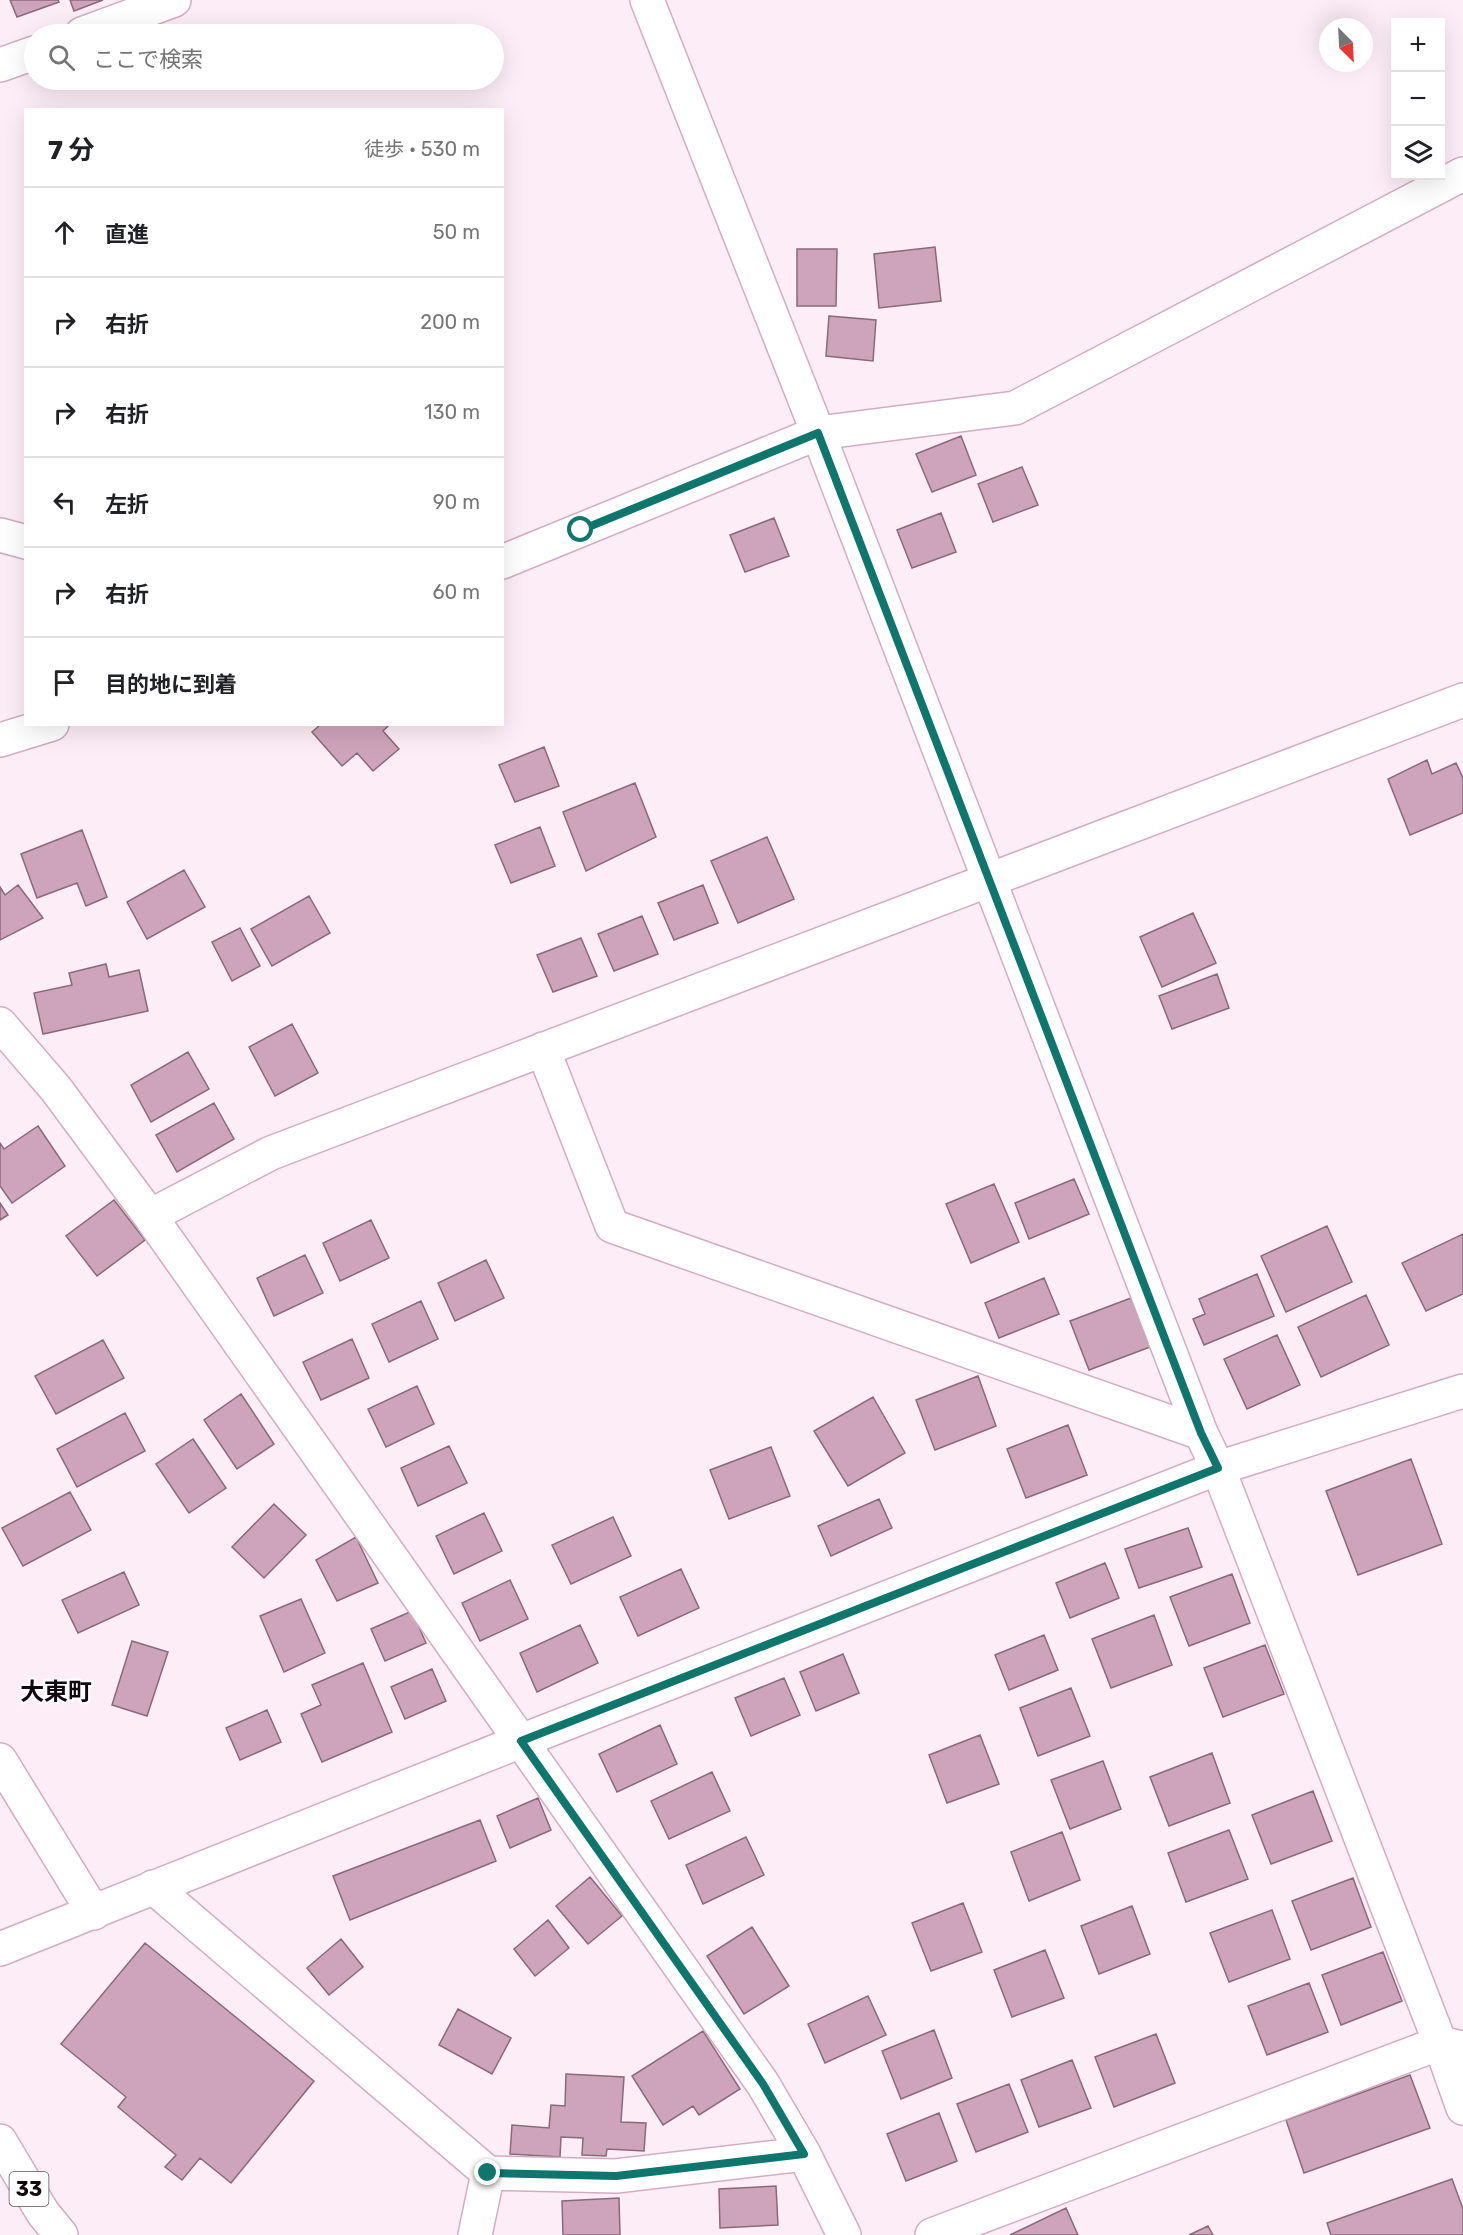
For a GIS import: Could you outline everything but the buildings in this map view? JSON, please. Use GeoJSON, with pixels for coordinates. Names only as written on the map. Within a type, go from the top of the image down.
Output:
{"type":"FeatureCollection","features":[{"type":"Feature","properties":{"kind":"street"},"geometry":{"type":"LineString","coordinates":[[647,0],[818,433],[1201,1433],[1218,1468],[1452,2046],[1463,2108]]}},
{"type":"Feature","properties":{"kind":"street"},"geometry":{"type":"LineString","coordinates":[[106,24],[155,3]]}},
{"type":"Feature","properties":{"kind":"street"},"geometry":{"type":"LineString","coordinates":[[0,66],[24,56]]}},
{"type":"Feature","properties":{"kind":"street"},"geometry":{"type":"LineString","coordinates":[[504,561],[818,433],[1015,408],[1463,174]]}},
{"type":"Feature","properties":{"kind":"street"},"geometry":{"type":"LineString","coordinates":[[0,535],[24,541]]}},
{"type":"Feature","properties":{"kind":"street"},"geometry":{"type":"LineString","coordinates":[[150,1216],[271,1153],[1463,700]]}},
{"type":"Feature","properties":{"kind":"street"},"geometry":{"type":"LineString","coordinates":[[0,740],[46,726]]}},
{"type":"Feature","properties":{"kind":"street"},"geometry":{"type":"LineString","coordinates":[[0,1024],[56,1089],[150,1216],[763,2084],[804,2154],[844,2235]]}},
{"type":"Feature","properties":{"kind":"street"},"geometry":{"type":"LineString","coordinates":[[543,1049],[612,1226],[1201,1433]]}},
{"type":"Feature","properties":{"kind":"street"},"geometry":{"type":"LineString","coordinates":[[0,1949],[521,1741],[1218,1468],[1463,1390]]}},
{"type":"Feature","properties":{"kind":"street"},"geometry":{"type":"LineString","coordinates":[[0,1760],[94,1912]]}},
{"type":"Feature","properties":{"kind":"street"},"geometry":{"type":"LineString","coordinates":[[153,1887],[488,2173],[616,2176],[804,2154]]}},
{"type":"Feature","properties":{"kind":"street"},"geometry":{"type":"LineString","coordinates":[[932,2235],[1452,2046]]}},
{"type":"Feature","properties":{"kind":"street","name":"33"},"geometry":{"type":"LineString","coordinates":[[0,2141],[43,2213],[61,2235]]}},
{"type":"Feature","properties":{"kind":"street"},"geometry":{"type":"LineString","coordinates":[[475,2235],[488,2173]]}},
{"type":"Feature","properties":{"kind":"district","name":"大東町"},"geometry":{"type":"Point","coordinates":[56,1692]}},
{"type":"Feature","properties":{"kind":"route"},"geometry":{"type":"LineString","coordinates":[[488,2173],[616,2176],[804,2154],[763,2084],[521,1741],[1218,1468],[1201,1433],[818,433],[581,530]]}}]}
